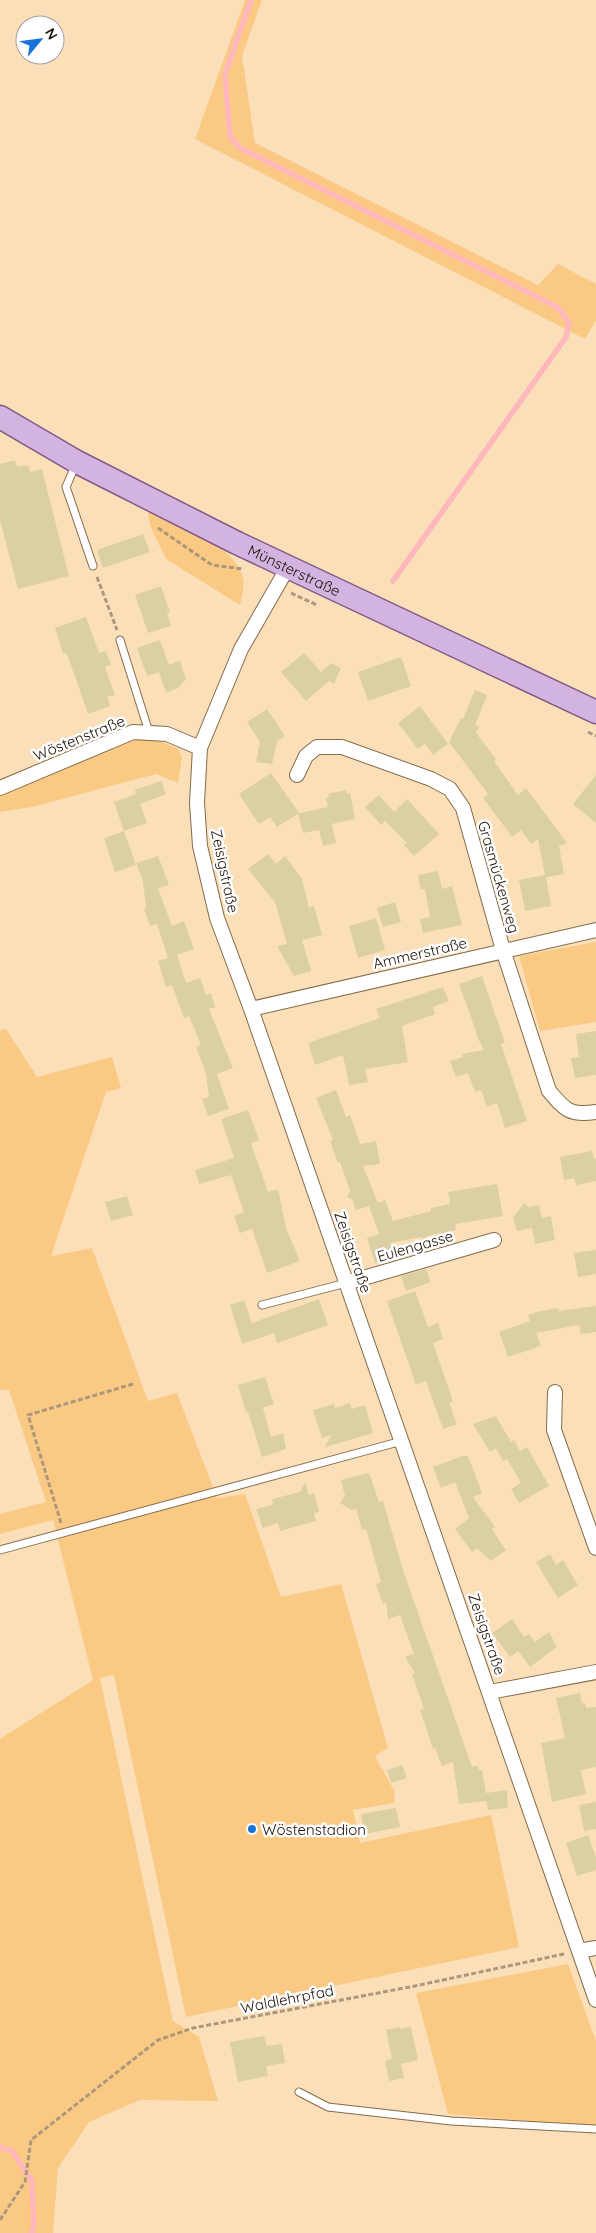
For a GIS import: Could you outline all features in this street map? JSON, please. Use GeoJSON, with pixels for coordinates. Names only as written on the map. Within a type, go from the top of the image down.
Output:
{"type":"FeatureCollection","features":[{"type":"Feature","properties":{"kind":"main road","name":"Münsterstraße"},"geometry":{"type":"LineString","coordinates":[[0,417],[77,462],[236,543],[596,712]]}},
{"type":"Feature","properties":{"kind":"street","name":"Zeisigstraße"},"geometry":{"type":"LineString","coordinates":[[288,567],[241,649],[200,748],[197,803],[200,846],[217,918],[251,1009],[596,2000]]}},
{"type":"Feature","properties":{"kind":"street","name":"Wöstenstraße"},"geometry":{"type":"LineString","coordinates":[[0,788],[133,732],[149,732],[174,736],[200,748]]}},
{"type":"Feature","properties":{"kind":"street","name":"Grasmückenweg"},"geometry":{"type":"LineString","coordinates":[[297,775],[306,756],[317,747],[342,747],[431,779],[450,789],[463,808],[503,950],[549,1090],[565,1109],[580,1114],[596,1112]]}},
{"type":"Feature","properties":{"kind":"street","name":"Ammerstraße"},"geometry":{"type":"LineString","coordinates":[[251,1009],[596,930]]}},
{"type":"Feature","properties":{"kind":"street","name":"Eulengasse"},"geometry":{"type":"LineString","coordinates":[[346,1283],[494,1240]]}},
{"type":"Feature","properties":{"kind":"street"},"geometry":{"type":"LineString","coordinates":[[554,1392],[554,1430],[596,1548]]}},
{"type":"Feature","properties":{"kind":"street"},"geometry":{"type":"LineString","coordinates":[[490,1692],[596,1672]]}},
{"type":"Feature","properties":{"kind":"street"},"geometry":{"type":"LineString","coordinates":[[579,1951],[596,1948]]}},
{"type":"Feature","properties":{"kind":"lane"},"geometry":{"type":"LineString","coordinates":[[77,462],[66,487],[93,566]]}},
{"type":"Feature","properties":{"kind":"lane"},"geometry":{"type":"LineString","coordinates":[[120,640],[149,732]]}},
{"type":"Feature","properties":{"kind":"lane"},"geometry":{"type":"LineString","coordinates":[[262,1305],[346,1283]]}},
{"type":"Feature","properties":{"kind":"lane"},"geometry":{"type":"LineString","coordinates":[[0,1550],[402,1441]]}},
{"type":"Feature","properties":{"kind":"lane"},"geometry":{"type":"LineString","coordinates":[[299,2092],[328,2106],[450,2121],[596,2130]]}},
{"type":"Feature","properties":{"kind":"path"},"geometry":{"type":"LineString","coordinates":[[93,566],[120,640]]}},
{"type":"Feature","properties":{"kind":"path"},"geometry":{"type":"LineString","coordinates":[[64,1533],[28,1415],[132,1384]]}},
{"type":"Feature","properties":{"kind":"path","name":"Waldlehrpfad"},"geometry":{"type":"LineString","coordinates":[[0,2220],[25,2182],[31,2140],[158,2040],[193,2028],[415,1986],[579,1951]]}},
{"type":"Feature","properties":{"kind":"shaded area"},"geometry":{"type":"Polygon","coordinates":[[[245,0],[262,0],[242,56],[255,143],[538,285],[558,264],[596,284],[596,320],[585,339],[195,139],[245,0]]]}},
{"type":"Feature","properties":{"kind":"shaded area"},"geometry":{"type":"Polygon","coordinates":[[[148,512],[204,537],[229,555],[238,566],[244,581],[240,605],[166,559],[150,526],[148,512]]]}},
{"type":"Feature","properties":{"kind":"shaded area"},"geometry":{"type":"Polygon","coordinates":[[[135,739],[159,741],[177,748],[182,757],[178,783],[156,774],[32,807],[0,812],[0,795],[94,754],[135,739]]]}},
{"type":"Feature","properties":{"kind":"shaded area"},"geometry":{"type":"Polygon","coordinates":[[[596,942],[596,1022],[540,1031],[519,956],[596,942]]]}},
{"type":"Feature","properties":{"kind":"shaded area"},"geometry":{"type":"Polygon","coordinates":[[[6,1029],[37,1077],[112,1057],[121,1088],[106,1092],[51,1256],[92,1248],[148,1401],[177,1393],[217,1498],[245,1494],[281,1597],[341,1584],[388,1748],[375,1756],[395,1792],[394,1803],[353,1810],[360,1843],[491,1815],[519,1947],[186,2017],[114,1675],[100,1678],[173,2021],[199,2037],[218,2101],[140,2100],[89,2122],[58,2168],[53,2233],[0,2233],[0,1739],[93,1680],[53,1520],[0,1534],[0,1514],[46,1502],[9,1390],[0,1390],[0,1030],[6,1029]]]}},
{"type":"Feature","properties":{"kind":"shaded area"},"geometry":{"type":"Polygon","coordinates":[[[568,1964],[596,2041],[596,2127],[448,2114],[416,1993],[568,1964]]]}},
{"type":"Feature","properties":{"kind":"building"},"geometry":{"type":"Polygon","coordinates":[[[15,460],[17,467],[28,465],[30,472],[42,469],[69,576],[18,589],[0,520],[0,464],[15,460]]]}},
{"type":"Feature","properties":{"kind":"building"},"geometry":{"type":"Polygon","coordinates":[[[143,534],[150,552],[103,568],[97,550],[143,534]]]}},
{"type":"Feature","properties":{"kind":"building"},"geometry":{"type":"Polygon","coordinates":[[[161,586],[170,612],[167,613],[171,626],[148,633],[135,595],[161,586]]]}},
{"type":"Feature","properties":{"kind":"building"},"geometry":{"type":"Polygon","coordinates":[[[86,617],[99,653],[106,651],[111,665],[105,667],[115,695],[107,697],[110,706],[88,714],[66,653],[63,654],[55,628],[86,617]]]}},
{"type":"Feature","properties":{"kind":"building"},"geometry":{"type":"Polygon","coordinates":[[[160,640],[169,665],[180,661],[186,679],[178,688],[166,693],[159,672],[147,676],[137,648],[160,640]]]}},
{"type":"Feature","properties":{"kind":"building"},"geometry":{"type":"Polygon","coordinates":[[[304,653],[321,672],[331,663],[341,668],[334,684],[329,681],[306,701],[281,672],[304,653]]]}},
{"type":"Feature","properties":{"kind":"building"},"geometry":{"type":"Polygon","coordinates":[[[401,657],[411,686],[368,701],[358,672],[401,657]]]}},
{"type":"Feature","properties":{"kind":"building"},"geometry":{"type":"Polygon","coordinates":[[[475,690],[487,695],[475,725],[479,727],[476,733],[496,759],[494,761],[518,795],[526,788],[567,843],[559,846],[564,874],[546,877],[551,906],[525,911],[519,880],[545,875],[538,839],[531,844],[521,830],[512,837],[483,798],[488,794],[449,742],[461,718],[463,719],[475,690]]]}},
{"type":"Feature","properties":{"kind":"building"},"geometry":{"type":"Polygon","coordinates":[[[420,706],[448,744],[433,755],[425,744],[418,749],[398,723],[420,706]]]}},
{"type":"Feature","properties":{"kind":"building"},"geometry":{"type":"Polygon","coordinates":[[[267,709],[285,736],[277,741],[272,764],[256,762],[260,742],[247,722],[267,709]]]}},
{"type":"Feature","properties":{"kind":"building"},"geometry":{"type":"Polygon","coordinates":[[[271,773],[299,813],[328,807],[326,799],[329,798],[328,794],[346,790],[347,794],[350,793],[355,819],[332,824],[336,843],[323,846],[319,830],[303,833],[298,814],[277,827],[270,817],[259,824],[239,794],[271,773]]]}},
{"type":"Feature","properties":{"kind":"building"},"geometry":{"type":"Polygon","coordinates":[[[596,775],[596,823],[573,804],[596,775]]]}},
{"type":"Feature","properties":{"kind":"building"},"geometry":{"type":"Polygon","coordinates":[[[161,781],[166,794],[140,804],[147,823],[124,831],[114,802],[136,794],[135,790],[161,781]]]}},
{"type":"Feature","properties":{"kind":"building"},"geometry":{"type":"Polygon","coordinates":[[[379,795],[394,812],[407,799],[439,834],[414,856],[404,845],[407,843],[385,821],[381,825],[365,807],[379,795]]]}},
{"type":"Feature","properties":{"kind":"building"},"geometry":{"type":"Polygon","coordinates":[[[124,831],[136,865],[115,872],[104,838],[124,831]]]}},
{"type":"Feature","properties":{"kind":"building"},"geometry":{"type":"Polygon","coordinates":[[[268,854],[276,864],[285,856],[302,879],[309,908],[314,906],[322,935],[302,940],[311,971],[294,976],[277,946],[287,944],[275,902],[248,869],[268,854]]]}},
{"type":"Feature","properties":{"kind":"building"},"geometry":{"type":"Polygon","coordinates":[[[158,856],[169,885],[158,888],[172,926],[184,921],[194,949],[177,955],[186,983],[200,978],[206,995],[211,993],[215,1007],[209,1009],[233,1068],[217,1074],[229,1109],[208,1116],[202,1099],[209,1097],[206,1073],[196,1047],[201,1045],[189,1016],[184,1018],[172,985],[166,987],[158,961],[168,958],[157,924],[150,926],[144,909],[146,908],[143,881],[136,863],[158,856]]]}},
{"type":"Feature","properties":{"kind":"building"},"geometry":{"type":"Polygon","coordinates":[[[438,871],[442,889],[452,886],[462,925],[423,933],[420,919],[430,917],[425,889],[421,890],[418,875],[438,871]]]}},
{"type":"Feature","properties":{"kind":"building"},"geometry":{"type":"Polygon","coordinates":[[[395,902],[401,922],[383,927],[377,908],[395,902]]]}},
{"type":"Feature","properties":{"kind":"building"},"geometry":{"type":"Polygon","coordinates":[[[376,918],[385,950],[358,958],[349,926],[376,918]]]}},
{"type":"Feature","properties":{"kind":"building"},"geometry":{"type":"Polygon","coordinates":[[[482,976],[505,1043],[501,1044],[527,1121],[505,1128],[497,1103],[487,1107],[481,1090],[475,1092],[468,1073],[456,1077],[450,1061],[463,1057],[462,1054],[484,1050],[476,1035],[459,984],[482,976]]]}},
{"type":"Feature","properties":{"kind":"building"},"geometry":{"type":"Polygon","coordinates":[[[443,987],[449,1001],[433,1007],[435,1014],[402,1026],[408,1062],[365,1069],[368,1082],[349,1085],[343,1055],[315,1065],[308,1043],[380,1018],[376,1009],[443,987]]]}},
{"type":"Feature","properties":{"kind":"building"},"geometry":{"type":"Polygon","coordinates":[[[596,1031],[596,1075],[575,1078],[571,1058],[579,1057],[576,1034],[596,1031]]]}},
{"type":"Feature","properties":{"kind":"building"},"geometry":{"type":"Polygon","coordinates":[[[336,1090],[346,1117],[350,1115],[360,1144],[376,1141],[380,1164],[363,1166],[378,1203],[385,1200],[393,1221],[431,1211],[431,1208],[450,1204],[448,1192],[497,1184],[503,1216],[455,1224],[456,1230],[427,1236],[424,1239],[421,1237],[390,1243],[395,1256],[375,1263],[367,1238],[379,1234],[369,1206],[356,1210],[352,1199],[347,1197],[350,1191],[340,1162],[338,1163],[330,1141],[333,1140],[316,1098],[336,1090]]]}},
{"type":"Feature","properties":{"kind":"building"},"geometry":{"type":"Polygon","coordinates":[[[248,1110],[259,1140],[251,1143],[268,1192],[278,1189],[286,1228],[300,1261],[267,1273],[252,1229],[240,1233],[234,1216],[244,1212],[231,1175],[199,1184],[195,1170],[234,1158],[221,1119],[248,1110]]]}},
{"type":"Feature","properties":{"kind":"building"},"geometry":{"type":"Polygon","coordinates":[[[592,1151],[594,1159],[596,1158],[596,1181],[576,1185],[574,1178],[564,1180],[560,1157],[592,1151]]]}},
{"type":"Feature","properties":{"kind":"building"},"geometry":{"type":"Polygon","coordinates":[[[127,1196],[133,1215],[111,1221],[105,1202],[127,1196]]]}},
{"type":"Feature","properties":{"kind":"building"},"geometry":{"type":"Polygon","coordinates":[[[524,1203],[529,1207],[539,1205],[542,1218],[551,1216],[555,1240],[535,1244],[532,1228],[517,1231],[513,1218],[524,1203]]]}},
{"type":"Feature","properties":{"kind":"building"},"geometry":{"type":"Polygon","coordinates":[[[596,1250],[596,1274],[578,1277],[574,1253],[596,1250]]]}},
{"type":"Feature","properties":{"kind":"building"},"geometry":{"type":"Polygon","coordinates":[[[426,1269],[431,1282],[406,1291],[401,1276],[426,1269]]]}},
{"type":"Feature","properties":{"kind":"building"},"geometry":{"type":"Polygon","coordinates":[[[415,1291],[428,1327],[438,1323],[443,1339],[433,1343],[453,1401],[449,1403],[457,1424],[443,1429],[426,1381],[416,1385],[387,1301],[415,1291]]]}},
{"type":"Feature","properties":{"kind":"building"},"geometry":{"type":"Polygon","coordinates":[[[319,1299],[328,1325],[277,1343],[274,1333],[242,1344],[230,1305],[244,1300],[252,1323],[319,1299]]]}},
{"type":"Feature","properties":{"kind":"building"},"geometry":{"type":"Polygon","coordinates":[[[596,1306],[596,1332],[581,1334],[579,1325],[536,1333],[541,1346],[508,1357],[499,1332],[530,1321],[528,1315],[558,1308],[559,1311],[596,1306]]]}},
{"type":"Feature","properties":{"kind":"building"},"geometry":{"type":"Polygon","coordinates":[[[265,1377],[274,1404],[263,1408],[271,1437],[283,1433],[286,1449],[262,1457],[238,1385],[265,1377]]]}},
{"type":"Feature","properties":{"kind":"building"},"geometry":{"type":"Polygon","coordinates":[[[350,1403],[352,1409],[365,1405],[373,1433],[325,1447],[331,1435],[322,1438],[313,1410],[334,1404],[335,1408],[350,1403]]]}},
{"type":"Feature","properties":{"kind":"building"},"geometry":{"type":"Polygon","coordinates":[[[496,1416],[511,1442],[514,1440],[520,1451],[527,1447],[549,1486],[519,1503],[511,1489],[521,1483],[507,1459],[503,1461],[496,1449],[490,1452],[473,1424],[496,1416]]]}},
{"type":"Feature","properties":{"kind":"building"},"geometry":{"type":"Polygon","coordinates":[[[462,1456],[468,1456],[482,1493],[473,1497],[495,1527],[492,1529],[506,1550],[491,1561],[477,1548],[472,1552],[455,1529],[469,1518],[455,1482],[441,1488],[433,1467],[462,1456]]]}},
{"type":"Feature","properties":{"kind":"building"},"geometry":{"type":"Polygon","coordinates":[[[369,1473],[379,1502],[383,1501],[403,1570],[472,1767],[478,1766],[479,1771],[482,1770],[486,1793],[507,1790],[508,1808],[488,1810],[486,1801],[459,1804],[453,1762],[442,1766],[435,1748],[433,1749],[420,1710],[424,1709],[412,1674],[415,1673],[405,1657],[414,1654],[400,1615],[388,1619],[386,1602],[383,1604],[376,1584],[381,1582],[366,1529],[362,1530],[356,1509],[352,1510],[340,1503],[345,1496],[341,1480],[369,1473]]]}},
{"type":"Feature","properties":{"kind":"building"},"geometry":{"type":"Polygon","coordinates":[[[305,1482],[309,1495],[314,1493],[319,1512],[314,1513],[316,1521],[280,1531],[278,1523],[263,1528],[256,1509],[273,1505],[272,1499],[300,1492],[305,1482]]]}},
{"type":"Feature","properties":{"kind":"building"},"geometry":{"type":"Polygon","coordinates":[[[550,1554],[556,1565],[563,1560],[578,1585],[558,1598],[536,1562],[550,1554]]]}},
{"type":"Feature","properties":{"kind":"building"},"geometry":{"type":"Polygon","coordinates":[[[512,1619],[524,1637],[529,1634],[535,1642],[549,1632],[557,1647],[530,1667],[518,1651],[510,1657],[492,1633],[512,1619]]]}},
{"type":"Feature","properties":{"kind":"building"},"geometry":{"type":"Polygon","coordinates":[[[580,1693],[582,1703],[585,1703],[586,1708],[596,1707],[596,1767],[581,1770],[586,1794],[552,1802],[541,1743],[565,1738],[556,1698],[580,1693]]]}},
{"type":"Feature","properties":{"kind":"building"},"geometry":{"type":"Polygon","coordinates":[[[402,1765],[407,1778],[391,1783],[387,1770],[402,1765]]]}},
{"type":"Feature","properties":{"kind":"building"},"geometry":{"type":"Polygon","coordinates":[[[596,1802],[596,1829],[584,1831],[579,1805],[596,1802]]]}},
{"type":"Feature","properties":{"kind":"building"},"geometry":{"type":"Polygon","coordinates":[[[396,1808],[400,1827],[365,1834],[361,1814],[396,1808]]]}},
{"type":"Feature","properties":{"kind":"building"},"geometry":{"type":"Polygon","coordinates":[[[588,1835],[596,1857],[596,1870],[577,1876],[566,1843],[588,1835]]]}},
{"type":"Feature","properties":{"kind":"building"},"geometry":{"type":"Polygon","coordinates":[[[399,2027],[400,2029],[411,2027],[418,2060],[401,2064],[404,2078],[389,2081],[385,2061],[392,2059],[386,2030],[399,2027]]]}},
{"type":"Feature","properties":{"kind":"building"},"geometry":{"type":"Polygon","coordinates":[[[264,2036],[267,2046],[282,2044],[285,2063],[266,2066],[268,2076],[238,2082],[230,2042],[264,2036]]]}},
{"type":"Feature","properties":{"kind":"waterway"},"geometry":{"type":"LineString","coordinates":[[251,0],[225,74],[230,136],[240,148],[557,307],[569,322],[566,337],[393,581]]}},
{"type":"Feature","properties":{"kind":"waterway"},"geometry":{"type":"LineString","coordinates":[[0,2147],[12,2151],[32,2181],[34,2225],[32,2233]]}},
{"type":"Feature","properties":{"kind":"place","name":"Wöstenstadion"},"geometry":{"type":"Point","coordinates":[252,1829]}}]}
